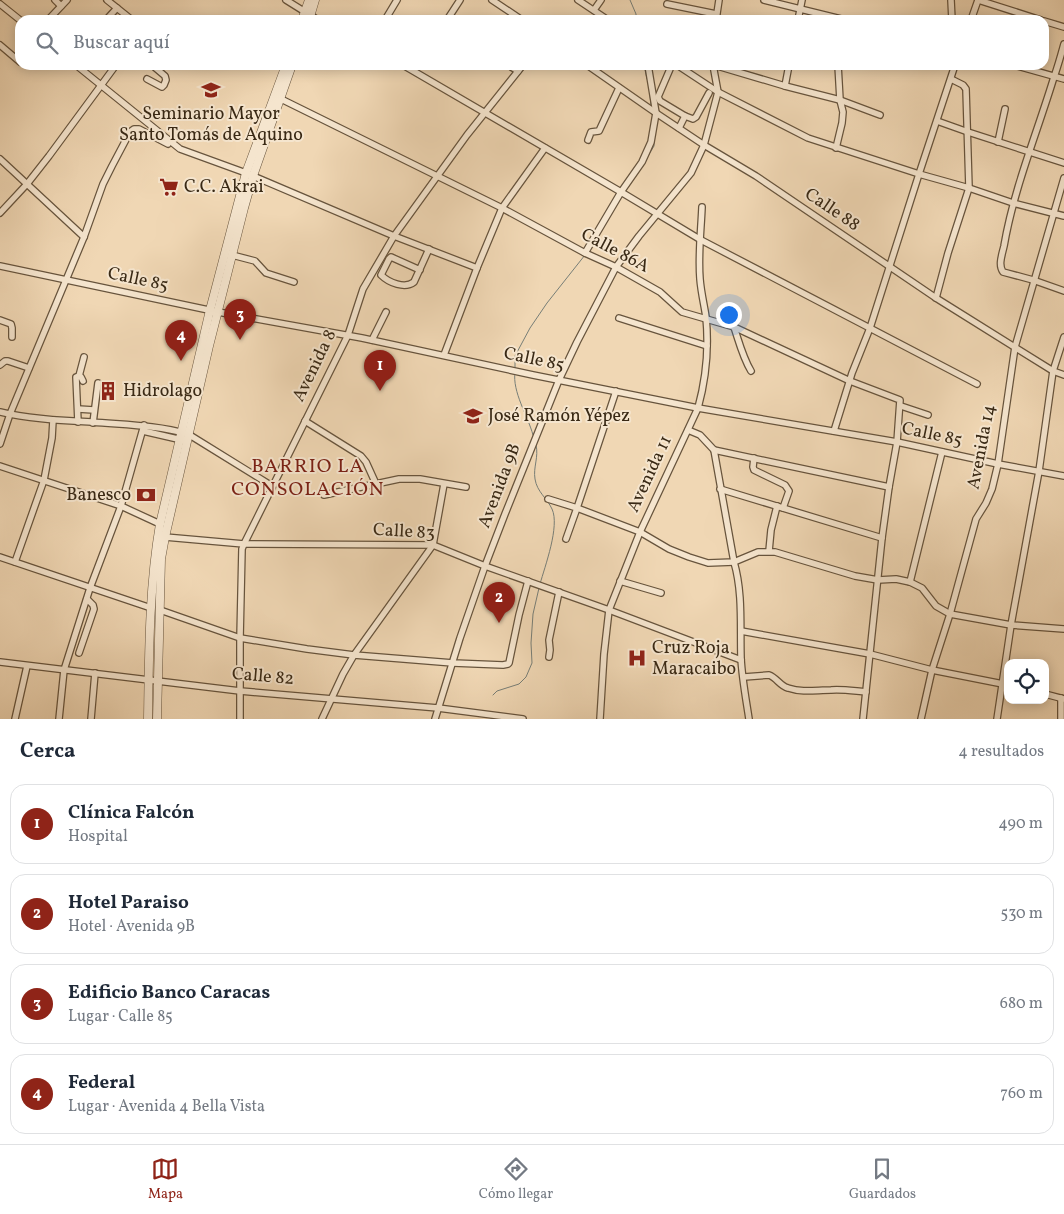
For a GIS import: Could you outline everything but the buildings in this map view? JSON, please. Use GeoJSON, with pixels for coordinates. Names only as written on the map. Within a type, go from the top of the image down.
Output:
{"type":"FeatureCollection","features":[{"type":"Feature","properties":{"kind":"street"},"geometry":{"type":"LineString","coordinates":[[55,0],[61,6]]}},
{"type":"Feature","properties":{"kind":"street"},"geometry":{"type":"LineString","coordinates":[[53,15],[67,0]]}},
{"type":"Feature","properties":{"kind":"street"},"geometry":{"type":"LineString","coordinates":[[107,0],[126,15]]}},
{"type":"Feature","properties":{"kind":"street"},"geometry":{"type":"LineString","coordinates":[[286,0],[304,15]]}},
{"type":"Feature","properties":{"kind":"street"},"geometry":{"type":"LineString","coordinates":[[306,15],[309,0]]}},
{"type":"Feature","properties":{"kind":"street"},"geometry":{"type":"LineString","coordinates":[[307,15],[315,0]]}},
{"type":"Feature","properties":{"kind":"street"},"geometry":{"type":"LineString","coordinates":[[388,15],[397,0]]}},
{"type":"Feature","properties":{"kind":"street"},"geometry":{"type":"LineString","coordinates":[[450,15],[460,0]]}},
{"type":"Feature","properties":{"kind":"street"},"geometry":{"type":"LineString","coordinates":[[492,0],[514,15]]}},
{"type":"Feature","properties":{"kind":"street"},"geometry":{"type":"LineString","coordinates":[[578,0],[601,15]]}},
{"type":"Feature","properties":{"kind":"street"},"geometry":{"type":"LineString","coordinates":[[594,10],[601,0]]}},
{"type":"Feature","properties":{"kind":"street"},"geometry":{"type":"LineString","coordinates":[[716,15],[719,0]]}},
{"type":"Feature","properties":{"kind":"street"},"geometry":{"type":"LineString","coordinates":[[764,0],[825,15]]}},
{"type":"Feature","properties":{"kind":"street"},"geometry":{"type":"LineString","coordinates":[[799,15],[802,0]]}},
{"type":"Feature","properties":{"kind":"street"},"geometry":{"type":"LineString","coordinates":[[951,0],[952,15]]}},
{"type":"Feature","properties":{"kind":"street"},"geometry":{"type":"LineString","coordinates":[[973,15],[978,0],[1027,15]]}},
{"type":"Feature","properties":{"kind":"street"},"geometry":{"type":"LineString","coordinates":[[0,4],[15,16]]}},
{"type":"Feature","properties":{"kind":"street"},"geometry":{"type":"LineString","coordinates":[[668,4],[709,15]]}},
{"type":"Feature","properties":{"kind":"street"},"geometry":{"type":"LineString","coordinates":[[111,15],[117,8]]}},
{"type":"Feature","properties":{"kind":"street"},"geometry":{"type":"LineString","coordinates":[[1049,22],[1064,27]]}},
{"type":"Feature","properties":{"kind":"street"},"geometry":{"type":"LineString","coordinates":[[1064,44],[1013,203],[1000,266],[1003,272],[1034,280],[1064,291]]}},
{"type":"Feature","properties":{"kind":"street"},"geometry":{"type":"LineString","coordinates":[[0,46],[15,58]]}},
{"type":"Feature","properties":{"kind":"street"},"geometry":{"type":"LineString","coordinates":[[82,70],[180,150]]}},
{"type":"Feature","properties":{"kind":"street"},"geometry":{"type":"LineString","coordinates":[[0,213],[27,184],[112,70]]}},
{"type":"Feature","properties":{"kind":"street"},"geometry":{"type":"LineString","coordinates":[[147,79],[162,87],[166,80],[165,76],[158,70]]}},
{"type":"Feature","properties":{"kind":"street"},"geometry":{"type":"LineString","coordinates":[[148,719],[151,608],[155,556],[160,524],[250,175],[284,70]]}},
{"type":"Feature","properties":{"kind":"street"},"geometry":{"type":"LineString","coordinates":[[214,311],[232,255],[250,175],[290,70]]}},
{"type":"Feature","properties":{"kind":"street","name":"Calle 88"},"geometry":{"type":"LineString","coordinates":[[594,70],[704,145],[756,176],[936,298],[1054,371],[1064,375]]}},
{"type":"Feature","properties":{"kind":"street"},"geometry":{"type":"LineString","coordinates":[[585,253],[621,192],[642,162],[651,142],[656,113],[649,70]]}},
{"type":"Feature","properties":{"kind":"street"},"geometry":{"type":"LineString","coordinates":[[670,70],[658,98],[685,116],[693,119],[696,117],[709,93]]}},
{"type":"Feature","properties":{"kind":"street"},"geometry":{"type":"LineString","coordinates":[[684,70],[718,92],[808,138],[1013,203],[1064,216]]}},
{"type":"Feature","properties":{"kind":"street","name":"Avenida 9B"},"geometry":{"type":"LineString","coordinates":[[435,719],[485,566],[559,380],[616,267],[656,214],[691,173],[704,145],[718,92],[714,70]]}},
{"type":"Feature","properties":{"kind":"street"},"geometry":{"type":"LineString","coordinates":[[730,70],[840,100],[880,115]]}},
{"type":"Feature","properties":{"kind":"street"},"geometry":{"type":"LineString","coordinates":[[785,86],[788,70]]}},
{"type":"Feature","properties":{"kind":"street"},"geometry":{"type":"LineString","coordinates":[[836,148],[843,112],[840,100],[838,70]]}},
{"type":"Feature","properties":{"kind":"street"},"geometry":{"type":"LineString","coordinates":[[834,431],[870,328],[954,70]]}},
{"type":"Feature","properties":{"kind":"street"},"geometry":{"type":"LineString","coordinates":[[1031,70],[1064,79]]}},
{"type":"Feature","properties":{"kind":"street"},"geometry":{"type":"LineString","coordinates":[[414,71],[701,240],[977,384]]}},
{"type":"Feature","properties":{"kind":"street","name":"Avenida 8"},"geometry":{"type":"LineString","coordinates":[[240,719],[242,549],[244,544],[348,335],[362,292],[394,236],[437,175],[518,71]]}},
{"type":"Feature","properties":{"kind":"street"},"geometry":{"type":"LineString","coordinates":[[936,298],[948,252],[969,188],[966,89],[964,85],[951,79]]}},
{"type":"Feature","properties":{"kind":"street"},"geometry":{"type":"LineString","coordinates":[[588,140],[591,132],[599,130],[619,88]]}},
{"type":"Feature","properties":{"kind":"street","name":"Calle 86A"},"geometry":{"type":"LineString","coordinates":[[280,99],[437,175],[585,253],[616,267],[660,292],[682,312],[734,326],[850,381],[899,399],[901,406]]}},
{"type":"Feature","properties":{"kind":"street"},"geometry":{"type":"LineString","coordinates":[[998,142],[1005,109]]}},
{"type":"Feature","properties":{"kind":"street"},"geometry":{"type":"LineString","coordinates":[[679,128],[685,116]]}},
{"type":"Feature","properties":{"kind":"street"},"geometry":{"type":"LineString","coordinates":[[937,121],[1064,163]]}},
{"type":"Feature","properties":{"kind":"street"},"geometry":{"type":"LineString","coordinates":[[0,444],[10,414],[106,179],[132,131],[137,129],[180,150],[250,175],[394,236],[477,268]]}},
{"type":"Feature","properties":{"kind":"street"},"geometry":{"type":"LineString","coordinates":[[444,356],[502,208],[545,148]]}},
{"type":"Feature","properties":{"kind":"street"},"geometry":{"type":"LineString","coordinates":[[0,159],[84,236]]}},
{"type":"Feature","properties":{"kind":"street","name":"Avenida 14"},"geometry":{"type":"LineString","coordinates":[[921,719],[932,670],[950,614],[976,519],[992,489],[998,464],[1015,347],[1064,178]]}},
{"type":"Feature","properties":{"kind":"street","name":"Avenida 11"},"geometry":{"type":"LineString","coordinates":[[600,719],[609,610],[640,532],[698,408],[701,397],[708,346],[700,279],[702,207]]}},
{"type":"Feature","properties":{"kind":"street"},"geometry":{"type":"LineString","coordinates":[[420,270],[391,258],[382,275],[384,278],[400,285],[410,285],[414,282],[420,270],[430,249]]}},
{"type":"Feature","properties":{"kind":"street"},"geometry":{"type":"LineString","coordinates":[[232,255],[255,261],[266,273],[294,282]]}},
{"type":"Feature","properties":{"kind":"street","name":"Calle 85"},"geometry":{"type":"LineString","coordinates":[[0,266],[214,311],[348,335],[698,408],[897,442],[1064,476]]}},
{"type":"Feature","properties":{"kind":"street"},"geometry":{"type":"LineString","coordinates":[[372,340],[386,312]]}},
{"type":"Feature","properties":{"kind":"street"},"geometry":{"type":"LineString","coordinates":[[619,318],[708,346]]}},
{"type":"Feature","properties":{"kind":"street"},"geometry":{"type":"LineString","coordinates":[[0,320],[11,324],[12,337]]}},
{"type":"Feature","properties":{"kind":"street"},"geometry":{"type":"LineString","coordinates":[[734,326],[740,347],[751,371]]}},
{"type":"Feature","properties":{"kind":"street"},"geometry":{"type":"LineString","coordinates":[[1008,659],[1011,625],[1039,471],[1054,371],[1064,337]]}},
{"type":"Feature","properties":{"kind":"street"},"geometry":{"type":"LineString","coordinates":[[78,422],[76,377],[81,378],[84,357]]}},
{"type":"Feature","properties":{"kind":"street"},"geometry":{"type":"LineString","coordinates":[[0,365],[8,362],[29,368]]}},
{"type":"Feature","properties":{"kind":"street"},"geometry":{"type":"LineString","coordinates":[[93,422],[98,383]]}},
{"type":"Feature","properties":{"kind":"street"},"geometry":{"type":"LineString","coordinates":[[566,539],[616,391]]}},
{"type":"Feature","properties":{"kind":"street"},"geometry":{"type":"LineString","coordinates":[[863,719],[882,538],[901,406],[928,415]]}},
{"type":"Feature","properties":{"kind":"street"},"geometry":{"type":"LineString","coordinates":[[78,409],[94,410]]}},
{"type":"Feature","properties":{"kind":"street"},"geometry":{"type":"LineString","coordinates":[[0,412],[53,420],[93,422],[144,428],[183,437],[272,486]]}},
{"type":"Feature","properties":{"kind":"street"},"geometry":{"type":"LineString","coordinates":[[15,562],[44,480],[52,438],[53,420]]}},
{"type":"Feature","properties":{"kind":"street"},"geometry":{"type":"LineString","coordinates":[[305,421],[361,456],[366,462],[376,484]]}},
{"type":"Feature","properties":{"kind":"street"},"geometry":{"type":"LineString","coordinates":[[59,719],[64,670],[90,588],[120,506],[144,428]]}},
{"type":"Feature","properties":{"kind":"street"},"geometry":{"type":"LineString","coordinates":[[688,430],[700,435],[714,450],[738,576],[741,660],[749,719]]}},
{"type":"Feature","properties":{"kind":"street"},"geometry":{"type":"LineString","coordinates":[[157,719],[161,559],[183,437]]}},
{"type":"Feature","properties":{"kind":"street"},"geometry":{"type":"LineString","coordinates":[[714,450],[889,487]]}},
{"type":"Feature","properties":{"kind":"street"},"geometry":{"type":"LineString","coordinates":[[910,582],[942,452]]}},
{"type":"Feature","properties":{"kind":"street"},"geometry":{"type":"LineString","coordinates":[[754,458],[752,467],[754,470],[786,485],[789,491],[771,530],[769,551]]}},
{"type":"Feature","properties":{"kind":"street"},"geometry":{"type":"LineString","coordinates":[[0,466],[120,506],[160,524]]}},
{"type":"Feature","properties":{"kind":"street"},"geometry":{"type":"LineString","coordinates":[[324,495],[399,479],[420,479],[466,486]]}},
{"type":"Feature","properties":{"kind":"street"},"geometry":{"type":"LineString","coordinates":[[322,719],[342,674],[354,655],[434,545],[444,484]]}},
{"type":"Feature","properties":{"kind":"street"},"geometry":{"type":"LineString","coordinates":[[720,489],[882,538]]}},
{"type":"Feature","properties":{"kind":"street"},"geometry":{"type":"LineString","coordinates":[[548,498],[640,532],[669,549],[708,562],[734,562],[758,552],[769,551],[856,576],[878,580],[896,579],[910,582],[922,588],[936,606],[950,614],[1011,625],[1064,629]]}},
{"type":"Feature","properties":{"kind":"street","name":"Calle 83"},"geometry":{"type":"LineString","coordinates":[[165,537],[244,544],[434,545],[485,566],[741,660]]}},
{"type":"Feature","properties":{"kind":"street"},"geometry":{"type":"LineString","coordinates":[[0,557],[151,608]]}},
{"type":"Feature","properties":{"kind":"street"},"geometry":{"type":"LineString","coordinates":[[160,610],[240,638],[307,649],[354,655],[503,666],[509,663],[528,581]]}},
{"type":"Feature","properties":{"kind":"street"},"geometry":{"type":"LineString","coordinates":[[620,581],[661,592]]}},
{"type":"Feature","properties":{"kind":"street"},"geometry":{"type":"LineString","coordinates":[[549,657],[549,640],[559,592]]}},
{"type":"Feature","properties":{"kind":"street"},"geometry":{"type":"LineString","coordinates":[[79,653],[94,609],[94,605],[87,599]]}},
{"type":"Feature","properties":{"kind":"street"},"geometry":{"type":"LineString","coordinates":[[741,631],[870,654],[932,670],[1004,685]]}},
{"type":"Feature","properties":{"kind":"street","name":"Calle 82"},"geometry":{"type":"LineString","coordinates":[[0,662],[240,691],[438,708],[523,719]]}},
{"type":"Feature","properties":{"kind":"street"},"geometry":{"type":"LineString","coordinates":[[15,719],[28,666]]}},
{"type":"Feature","properties":{"kind":"street"},"geometry":{"type":"LineString","coordinates":[[91,719],[95,673]]}},
{"type":"Feature","properties":{"kind":"street"},"geometry":{"type":"LineString","coordinates":[[744,677],[770,675],[784,687],[797,691],[833,690],[866,692]]}},
{"type":"Feature","properties":{"kind":"street"},"geometry":{"type":"LineString","coordinates":[[996,719],[1004,689]]}},
{"type":"Feature","properties":{"kind":"street"},"geometry":{"type":"LineString","coordinates":[[1049,695],[1063,699],[1061,719]]}},
{"type":"Feature","properties":{"kind":"waterway"},"geometry":{"type":"LineString","coordinates":[[630,0],[636,15]]}},
{"type":"Feature","properties":{"kind":"waterway"},"geometry":{"type":"LineString","coordinates":[[645,70],[647,79]]}},
{"type":"Feature","properties":{"kind":"waterway"},"geometry":{"type":"LineString","coordinates":[[650,95],[651,106]]}},
{"type":"Feature","properties":{"kind":"waterway"},"geometry":{"type":"LineString","coordinates":[[648,156],[654,146],[654,137]]}},
{"type":"Feature","properties":{"kind":"waterway"},"geometry":{"type":"LineString","coordinates":[[591,248],[604,226]]}},
{"type":"Feature","properties":{"kind":"waterway"},"geometry":{"type":"LineString","coordinates":[[515,368],[515,356],[530,328],[585,255]]}},
{"type":"Feature","properties":{"kind":"waterway"},"geometry":{"type":"LineString","coordinates":[[515,372],[518,396],[533,435]]}},
{"type":"Feature","properties":{"kind":"waterway"},"geometry":{"type":"LineString","coordinates":[[536,445],[536,484],[550,505],[554,516],[551,546],[540,584]]}},
{"type":"Feature","properties":{"kind":"waterway"},"geometry":{"type":"LineString","coordinates":[[493,695],[497,691],[519,684],[526,677],[532,663],[533,614],[539,588]]}},
{"type":"Feature","properties":{"kind":"place","name":"Seminario Mayor Santo Tomás de Aquino"},"geometry":{"type":"Point","coordinates":[211,90]}},
{"type":"Feature","properties":{"kind":"place","name":"C.C. Akrai"},"geometry":{"type":"Point","coordinates":[169,187]}},
{"type":"Feature","properties":{"kind":"place","name":"Edificio Banco Caracas"},"geometry":{"type":"Point","coordinates":[240,340]}},
{"type":"Feature","properties":{"kind":"place","name":"Federal"},"geometry":{"type":"Point","coordinates":[181,361]}},
{"type":"Feature","properties":{"kind":"place","name":"Hidrolago"},"geometry":{"type":"Point","coordinates":[108,391]}},
{"type":"Feature","properties":{"kind":"place","name":"Clínica Falcón"},"geometry":{"type":"Point","coordinates":[380,391]}},
{"type":"Feature","properties":{"kind":"place","name":"José Ramón Yépez"},"geometry":{"type":"Point","coordinates":[473,416]}},
{"type":"Feature","properties":{"kind":"place","name":"Banesco"},"geometry":{"type":"Point","coordinates":[146,495]}},
{"type":"Feature","properties":{"kind":"place","name":"Hotel Paraiso"},"geometry":{"type":"Point","coordinates":[499,623]}},
{"type":"Feature","properties":{"kind":"place","name":"Cruz Roja Maracaibo"},"geometry":{"type":"Point","coordinates":[637,658]}},
{"type":"Feature","properties":{"kind":"district","name":"BARRIO LA CONSOLACIÓN"},"geometry":{"type":"Point","coordinates":[308,478]}}]}
